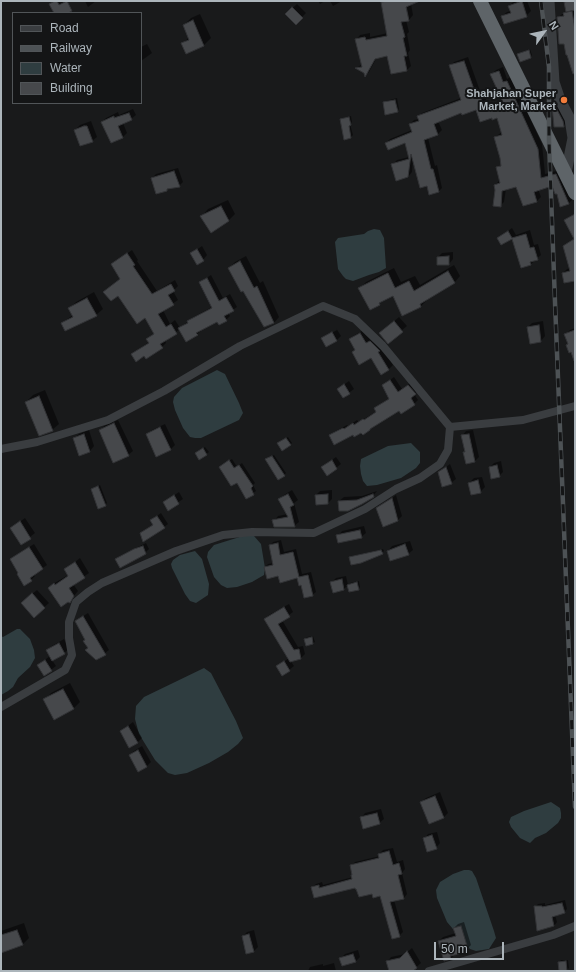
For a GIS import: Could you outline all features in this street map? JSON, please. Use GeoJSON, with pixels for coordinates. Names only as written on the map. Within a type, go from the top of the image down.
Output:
{"type":"FeatureCollection","features":[{"type":"Feature","properties":{"kind":"highway"},"geometry":{"type":"LineString","coordinates":[[480,1],[575,193]]}},
{"type":"Feature","properties":{"kind":"street"},"geometry":{"type":"LineString","coordinates":[[549,1],[554,82],[560,100],[570,119],[573,138],[566,173]]}},
{"type":"Feature","properties":{"kind":"street"},"geometry":{"type":"LineString","coordinates":[[1,449],[37,442],[108,420],[164,391],[240,346],[323,306],[356,319],[383,346],[450,427],[448,450],[440,464],[420,478],[396,489],[365,509],[314,533],[252,532],[223,535],[176,551],[102,583],[76,602],[70,622],[69,638],[72,655],[65,670],[1,707]]}},
{"type":"Feature","properties":{"kind":"street"},"geometry":{"type":"LineString","coordinates":[[450,427],[523,420],[575,406]]}},
{"type":"Feature","properties":{"kind":"street"},"geometry":{"type":"LineString","coordinates":[[429,971],[553,935],[575,926]]}},
{"type":"Feature","properties":{"kind":"water"},"geometry":{"type":"Polygon","coordinates":[[[374,229],[380,230],[384,238],[386,268],[353,281],[346,279],[338,269],[335,242],[338,238],[364,234],[374,229]]]}},
{"type":"Feature","properties":{"kind":"water"},"geometry":{"type":"Polygon","coordinates":[[[217,370],[225,374],[243,413],[239,420],[201,438],[190,437],[183,428],[175,410],[173,402],[174,397],[182,388],[217,370]]]}},
{"type":"Feature","properties":{"kind":"water"},"geometry":{"type":"Polygon","coordinates":[[[411,443],[420,452],[420,463],[416,468],[401,478],[377,485],[367,486],[363,481],[361,474],[361,459],[388,446],[411,443]]]}},
{"type":"Feature","properties":{"kind":"water"},"geometry":{"type":"Polygon","coordinates":[[[246,535],[254,536],[261,544],[265,568],[264,575],[252,582],[237,587],[227,588],[221,585],[214,577],[207,557],[208,552],[214,545],[246,535]]]}},
{"type":"Feature","properties":{"kind":"water"},"geometry":{"type":"Polygon","coordinates":[[[195,551],[202,559],[209,584],[208,595],[196,603],[190,601],[185,594],[171,564],[173,560],[180,555],[195,551]]]}},
{"type":"Feature","properties":{"kind":"water"},"geometry":{"type":"Polygon","coordinates":[[[17,629],[20,629],[30,639],[35,658],[30,667],[18,678],[13,687],[1,695],[1,636],[3,637],[17,629]]]}},
{"type":"Feature","properties":{"kind":"water"},"geometry":{"type":"Polygon","coordinates":[[[204,668],[211,673],[236,721],[243,738],[228,752],[209,763],[187,773],[175,775],[168,773],[155,760],[139,734],[135,719],[136,706],[144,697],[204,668]]]}},
{"type":"Feature","properties":{"kind":"water"},"geometry":{"type":"Polygon","coordinates":[[[551,802],[560,808],[561,818],[558,823],[530,843],[520,838],[511,827],[509,822],[511,817],[551,802]]]}},
{"type":"Feature","properties":{"kind":"water"},"geometry":{"type":"Polygon","coordinates":[[[464,870],[472,871],[476,878],[494,931],[496,938],[489,949],[476,951],[470,949],[447,922],[437,898],[436,890],[440,882],[453,874],[464,870]]]}},
{"type":"Feature","properties":{"kind":"building"},"geometry":{"type":"Polygon","coordinates":[[[57,1],[59,5],[67,1],[72,11],[53,12],[49,4],[57,1]]]}},
{"type":"Feature","properties":{"kind":"building"},"geometry":{"type":"Polygon","coordinates":[[[420,1],[406,7],[409,21],[401,22],[405,37],[403,38],[407,56],[404,56],[407,71],[391,74],[387,56],[375,59],[365,77],[364,73],[355,68],[362,67],[355,39],[365,37],[366,40],[387,36],[381,2],[420,1]]]}},
{"type":"Feature","properties":{"kind":"building"},"geometry":{"type":"Polygon","coordinates":[[[522,1],[527,17],[504,24],[501,16],[511,13],[508,6],[522,1]]]}},
{"type":"Feature","properties":{"kind":"building"},"geometry":{"type":"Polygon","coordinates":[[[575,1],[575,10],[566,12],[564,2],[575,1]]]}},
{"type":"Feature","properties":{"kind":"building"},"geometry":{"type":"Polygon","coordinates":[[[292,7],[303,18],[296,25],[285,14],[292,7]]]}},
{"type":"Feature","properties":{"kind":"building"},"geometry":{"type":"Polygon","coordinates":[[[572,11],[575,30],[575,73],[573,74],[566,55],[564,44],[559,44],[557,17],[564,16],[563,13],[572,11]]]}},
{"type":"Feature","properties":{"kind":"building"},"geometry":{"type":"Polygon","coordinates":[[[193,20],[204,46],[186,54],[181,43],[189,40],[183,25],[193,20]]]}},
{"type":"Feature","properties":{"kind":"building"},"geometry":{"type":"Polygon","coordinates":[[[529,50],[531,58],[520,62],[517,54],[529,50]]]}},
{"type":"Feature","properties":{"kind":"building"},"geometry":{"type":"Polygon","coordinates":[[[464,61],[476,95],[479,93],[484,108],[503,102],[490,74],[499,71],[503,82],[507,81],[538,149],[541,178],[556,174],[569,204],[560,207],[557,194],[555,194],[552,186],[534,192],[537,202],[523,206],[516,187],[502,191],[501,207],[493,206],[495,190],[494,185],[500,183],[496,167],[501,166],[494,137],[502,135],[497,118],[480,122],[476,110],[462,115],[461,113],[434,124],[438,135],[424,140],[431,169],[433,169],[439,192],[429,195],[427,186],[420,188],[411,154],[408,177],[396,181],[391,164],[409,159],[405,143],[388,150],[385,143],[412,132],[409,124],[419,121],[417,116],[461,100],[449,65],[464,61]]]}},
{"type":"Feature","properties":{"kind":"building"},"geometry":{"type":"Polygon","coordinates":[[[395,100],[398,112],[385,115],[383,102],[395,100]]]}},
{"type":"Feature","properties":{"kind":"building"},"geometry":{"type":"Polygon","coordinates":[[[552,106],[555,106],[563,121],[564,127],[554,127],[552,106]]]}},
{"type":"Feature","properties":{"kind":"building"},"geometry":{"type":"Polygon","coordinates":[[[129,113],[132,120],[118,126],[123,138],[111,143],[101,122],[114,116],[114,118],[129,113]]]}},
{"type":"Feature","properties":{"kind":"building"},"geometry":{"type":"Polygon","coordinates":[[[349,117],[351,125],[349,126],[351,138],[344,140],[340,119],[349,117]]]}},
{"type":"Feature","properties":{"kind":"building"},"geometry":{"type":"Polygon","coordinates":[[[87,126],[93,142],[80,146],[74,130],[87,126]]]}},
{"type":"Feature","properties":{"kind":"building"},"geometry":{"type":"Polygon","coordinates":[[[174,171],[180,187],[167,189],[167,191],[156,194],[151,178],[174,171]]]}},
{"type":"Feature","properties":{"kind":"building"},"geometry":{"type":"Polygon","coordinates":[[[221,206],[229,221],[211,233],[200,216],[221,206]]]}},
{"type":"Feature","properties":{"kind":"building"},"geometry":{"type":"Polygon","coordinates":[[[575,214],[575,281],[564,283],[562,273],[570,271],[563,246],[574,239],[564,220],[575,214]]]}},
{"type":"Feature","properties":{"kind":"building"},"geometry":{"type":"Polygon","coordinates":[[[508,231],[512,238],[526,234],[530,248],[534,247],[538,260],[530,262],[531,265],[521,268],[512,239],[501,245],[497,238],[508,231]]]}},
{"type":"Feature","properties":{"kind":"building"},"geometry":{"type":"Polygon","coordinates":[[[197,249],[204,261],[197,265],[190,253],[197,249]]]}},
{"type":"Feature","properties":{"kind":"building"},"geometry":{"type":"Polygon","coordinates":[[[127,253],[135,265],[133,266],[152,294],[171,284],[175,291],[168,295],[174,305],[158,314],[166,327],[171,324],[177,334],[160,344],[163,348],[146,359],[144,356],[136,362],[131,354],[149,343],[146,339],[154,334],[145,318],[137,324],[118,296],[111,301],[103,292],[120,279],[111,264],[127,253]]]}},
{"type":"Feature","properties":{"kind":"building"},"geometry":{"type":"Polygon","coordinates":[[[449,256],[449,265],[437,265],[437,257],[449,256]]]}},
{"type":"Feature","properties":{"kind":"building"},"geometry":{"type":"Polygon","coordinates":[[[240,261],[254,288],[257,286],[274,323],[264,327],[243,291],[241,292],[228,268],[240,261]]]}},
{"type":"Feature","properties":{"kind":"building"},"geometry":{"type":"Polygon","coordinates":[[[448,271],[455,283],[420,304],[421,307],[402,316],[393,296],[379,303],[380,305],[370,310],[358,288],[388,273],[395,288],[409,281],[414,291],[448,271]]]}},
{"type":"Feature","properties":{"kind":"building"},"geometry":{"type":"Polygon","coordinates":[[[207,278],[219,301],[226,297],[234,311],[224,316],[227,321],[219,325],[217,322],[196,333],[198,335],[186,342],[178,328],[188,323],[187,321],[212,308],[199,282],[207,278]]]}},
{"type":"Feature","properties":{"kind":"building"},"geometry":{"type":"Polygon","coordinates":[[[87,298],[97,316],[65,331],[61,323],[73,317],[68,308],[87,298]]]}},
{"type":"Feature","properties":{"kind":"building"},"geometry":{"type":"Polygon","coordinates":[[[394,321],[403,332],[388,344],[379,333],[394,321]]]}},
{"type":"Feature","properties":{"kind":"building"},"geometry":{"type":"Polygon","coordinates":[[[539,325],[541,342],[530,344],[527,327],[539,325]]]}},
{"type":"Feature","properties":{"kind":"building"},"geometry":{"type":"Polygon","coordinates":[[[575,330],[574,361],[571,352],[569,353],[566,345],[568,344],[564,334],[575,330]]]}},
{"type":"Feature","properties":{"kind":"building"},"geometry":{"type":"Polygon","coordinates":[[[332,332],[337,341],[326,347],[321,338],[332,332]]]}},
{"type":"Feature","properties":{"kind":"building"},"geometry":{"type":"Polygon","coordinates":[[[360,333],[366,343],[370,341],[380,351],[378,352],[389,370],[381,375],[371,358],[359,365],[352,352],[355,350],[349,339],[360,333]]]}},
{"type":"Feature","properties":{"kind":"building"},"geometry":{"type":"Polygon","coordinates":[[[390,380],[398,392],[408,385],[416,394],[411,398],[415,405],[401,414],[399,411],[363,435],[361,433],[354,437],[353,435],[334,445],[329,435],[343,428],[344,429],[353,423],[354,425],[363,419],[364,420],[376,412],[374,408],[389,399],[382,385],[390,380]]]}},
{"type":"Feature","properties":{"kind":"building"},"geometry":{"type":"Polygon","coordinates":[[[344,384],[350,394],[343,398],[337,389],[344,384]]]}},
{"type":"Feature","properties":{"kind":"building"},"geometry":{"type":"Polygon","coordinates":[[[39,396],[53,431],[39,436],[25,402],[39,396]]]}},
{"type":"Feature","properties":{"kind":"building"},"geometry":{"type":"Polygon","coordinates":[[[114,423],[129,456],[113,463],[99,430],[114,423]]]}},
{"type":"Feature","properties":{"kind":"building"},"geometry":{"type":"Polygon","coordinates":[[[160,427],[171,450],[156,457],[146,434],[160,427]]]}},
{"type":"Feature","properties":{"kind":"building"},"geometry":{"type":"Polygon","coordinates":[[[84,434],[90,452],[79,456],[73,438],[84,434]]]}},
{"type":"Feature","properties":{"kind":"building"},"geometry":{"type":"Polygon","coordinates":[[[469,434],[475,462],[466,464],[461,435],[469,434]]]}},
{"type":"Feature","properties":{"kind":"building"},"geometry":{"type":"Polygon","coordinates":[[[286,438],[291,445],[282,451],[277,443],[286,438]]]}},
{"type":"Feature","properties":{"kind":"building"},"geometry":{"type":"Polygon","coordinates":[[[203,448],[207,455],[199,460],[195,453],[203,448]]]}},
{"type":"Feature","properties":{"kind":"building"},"geometry":{"type":"Polygon","coordinates":[[[272,456],[285,476],[278,480],[265,459],[272,456]]]}},
{"type":"Feature","properties":{"kind":"building"},"geometry":{"type":"Polygon","coordinates":[[[229,460],[234,468],[239,465],[253,486],[251,488],[254,495],[246,499],[237,483],[231,486],[219,467],[229,460]]]}},
{"type":"Feature","properties":{"kind":"building"},"geometry":{"type":"Polygon","coordinates":[[[332,460],[337,469],[327,476],[321,467],[332,460]]]}},
{"type":"Feature","properties":{"kind":"building"},"geometry":{"type":"Polygon","coordinates":[[[497,465],[500,477],[491,479],[489,467],[497,465]]]}},
{"type":"Feature","properties":{"kind":"building"},"geometry":{"type":"Polygon","coordinates":[[[446,467],[452,484],[442,487],[438,472],[446,467]]]}},
{"type":"Feature","properties":{"kind":"building"},"geometry":{"type":"Polygon","coordinates":[[[478,480],[481,493],[471,495],[468,483],[478,480]]]}},
{"type":"Feature","properties":{"kind":"building"},"geometry":{"type":"Polygon","coordinates":[[[98,486],[106,506],[98,509],[91,489],[98,486]]]}},
{"type":"Feature","properties":{"kind":"building"},"geometry":{"type":"Polygon","coordinates":[[[288,494],[294,505],[290,507],[295,527],[274,527],[272,520],[288,517],[278,499],[288,494]]]}},
{"type":"Feature","properties":{"kind":"building"},"geometry":{"type":"Polygon","coordinates":[[[328,494],[328,504],[316,505],[315,495],[328,494]]]}},
{"type":"Feature","properties":{"kind":"building"},"geometry":{"type":"Polygon","coordinates":[[[373,494],[374,497],[348,511],[339,511],[338,501],[357,500],[373,494]]]}},
{"type":"Feature","properties":{"kind":"building"},"geometry":{"type":"Polygon","coordinates":[[[174,495],[179,504],[168,511],[163,502],[174,495]]]}},
{"type":"Feature","properties":{"kind":"building"},"geometry":{"type":"Polygon","coordinates":[[[392,498],[398,521],[383,527],[376,508],[392,498]]]}},
{"type":"Feature","properties":{"kind":"building"},"geometry":{"type":"Polygon","coordinates":[[[157,516],[165,528],[143,542],[140,533],[153,525],[150,520],[157,516]]]}},
{"type":"Feature","properties":{"kind":"building"},"geometry":{"type":"Polygon","coordinates":[[[20,521],[31,539],[21,545],[10,528],[20,521]]]}},
{"type":"Feature","properties":{"kind":"building"},"geometry":{"type":"Polygon","coordinates":[[[360,530],[362,538],[338,543],[336,535],[360,530]]]}},
{"type":"Feature","properties":{"kind":"building"},"geometry":{"type":"Polygon","coordinates":[[[278,543],[280,555],[293,552],[299,577],[308,575],[313,596],[304,598],[301,585],[299,586],[297,578],[280,583],[278,576],[267,579],[264,567],[273,565],[269,545],[278,543]]]}},
{"type":"Feature","properties":{"kind":"building"},"geometry":{"type":"Polygon","coordinates":[[[405,544],[409,555],[390,561],[387,551],[405,544]]]}},
{"type":"Feature","properties":{"kind":"building"},"geometry":{"type":"Polygon","coordinates":[[[143,546],[146,554],[120,568],[115,559],[143,546]]]}},
{"type":"Feature","properties":{"kind":"building"},"geometry":{"type":"Polygon","coordinates":[[[29,547],[43,569],[30,578],[32,581],[24,586],[10,559],[29,547]]]}},
{"type":"Feature","properties":{"kind":"building"},"geometry":{"type":"Polygon","coordinates":[[[381,550],[383,554],[361,563],[351,565],[349,557],[381,550]]]}},
{"type":"Feature","properties":{"kind":"building"},"geometry":{"type":"Polygon","coordinates":[[[75,562],[85,578],[69,588],[74,596],[70,603],[68,602],[61,607],[48,588],[54,583],[55,585],[68,576],[64,569],[75,562]]]}},
{"type":"Feature","properties":{"kind":"building"},"geometry":{"type":"Polygon","coordinates":[[[342,579],[344,590],[333,593],[330,582],[342,579]]]}},
{"type":"Feature","properties":{"kind":"building"},"geometry":{"type":"Polygon","coordinates":[[[357,582],[359,590],[349,592],[347,585],[357,582]]]}},
{"type":"Feature","properties":{"kind":"building"},"geometry":{"type":"Polygon","coordinates":[[[32,593],[45,608],[34,618],[21,603],[32,593]]]}},
{"type":"Feature","properties":{"kind":"building"},"geometry":{"type":"Polygon","coordinates":[[[284,607],[290,617],[278,624],[294,650],[299,649],[301,659],[290,662],[264,619],[284,607]]]}},
{"type":"Feature","properties":{"kind":"building"},"geometry":{"type":"Polygon","coordinates":[[[83,616],[106,655],[96,660],[85,650],[88,648],[83,641],[85,640],[75,621],[83,616]]]}},
{"type":"Feature","properties":{"kind":"building"},"geometry":{"type":"Polygon","coordinates":[[[312,637],[313,644],[306,646],[304,639],[312,637]]]}},
{"type":"Feature","properties":{"kind":"building"},"geometry":{"type":"Polygon","coordinates":[[[59,643],[65,654],[52,661],[46,650],[59,643]]]}},
{"type":"Feature","properties":{"kind":"building"},"geometry":{"type":"Polygon","coordinates":[[[45,660],[52,671],[44,676],[37,665],[45,660]]]}},
{"type":"Feature","properties":{"kind":"building"},"geometry":{"type":"Polygon","coordinates":[[[284,661],[290,671],[282,676],[276,666],[284,661]]]}},
{"type":"Feature","properties":{"kind":"building"},"geometry":{"type":"Polygon","coordinates":[[[63,689],[74,709],[54,720],[43,699],[63,689]]]}},
{"type":"Feature","properties":{"kind":"building"},"geometry":{"type":"Polygon","coordinates":[[[128,726],[138,743],[129,748],[120,731],[128,726]]]}},
{"type":"Feature","properties":{"kind":"building"},"geometry":{"type":"Polygon","coordinates":[[[138,750],[147,767],[138,772],[129,755],[138,750]]]}},
{"type":"Feature","properties":{"kind":"building"},"geometry":{"type":"Polygon","coordinates":[[[435,796],[444,818],[429,824],[420,802],[435,796]]]}},
{"type":"Feature","properties":{"kind":"building"},"geometry":{"type":"Polygon","coordinates":[[[377,813],[380,824],[363,829],[360,817],[377,813]]]}},
{"type":"Feature","properties":{"kind":"building"},"geometry":{"type":"Polygon","coordinates":[[[432,835],[437,849],[427,852],[423,838],[432,835]]]}},
{"type":"Feature","properties":{"kind":"building"},"geometry":{"type":"Polygon","coordinates":[[[389,851],[393,865],[399,863],[402,874],[398,875],[404,899],[390,902],[400,937],[392,939],[380,896],[373,898],[372,894],[359,897],[355,888],[314,898],[311,887],[319,885],[319,888],[352,879],[350,865],[379,858],[378,854],[389,851]]]}},
{"type":"Feature","properties":{"kind":"building"},"geometry":{"type":"Polygon","coordinates":[[[562,903],[565,913],[552,917],[554,926],[537,931],[534,906],[542,907],[562,903]]]}},
{"type":"Feature","properties":{"kind":"building"},"geometry":{"type":"Polygon","coordinates":[[[461,926],[468,949],[458,952],[459,954],[450,956],[451,959],[444,961],[438,941],[456,936],[453,928],[461,926]]]}},
{"type":"Feature","properties":{"kind":"building"},"geometry":{"type":"Polygon","coordinates":[[[17,930],[23,945],[1,953],[1,935],[17,930]]]}},
{"type":"Feature","properties":{"kind":"building"},"geometry":{"type":"Polygon","coordinates":[[[249,934],[254,952],[246,954],[242,936],[249,934]]]}},
{"type":"Feature","properties":{"kind":"building"},"geometry":{"type":"Polygon","coordinates":[[[407,951],[417,968],[413,971],[389,971],[386,961],[400,958],[407,951]]]}},
{"type":"Feature","properties":{"kind":"building"},"geometry":{"type":"Polygon","coordinates":[[[353,954],[356,962],[342,966],[339,958],[353,954]]]}},
{"type":"Feature","properties":{"kind":"building"},"geometry":{"type":"Polygon","coordinates":[[[566,961],[567,971],[559,971],[558,962],[566,961]]]}},
{"type":"Feature","properties":{"kind":"railway"},"geometry":{"type":"LineString","coordinates":[[541,1],[549,67],[549,141],[575,807]]}},
{"type":"Feature","properties":{"kind":"place","name":"Shahjahan Super Market, Market"},"geometry":{"type":"Point","coordinates":[564,100]}}]}
